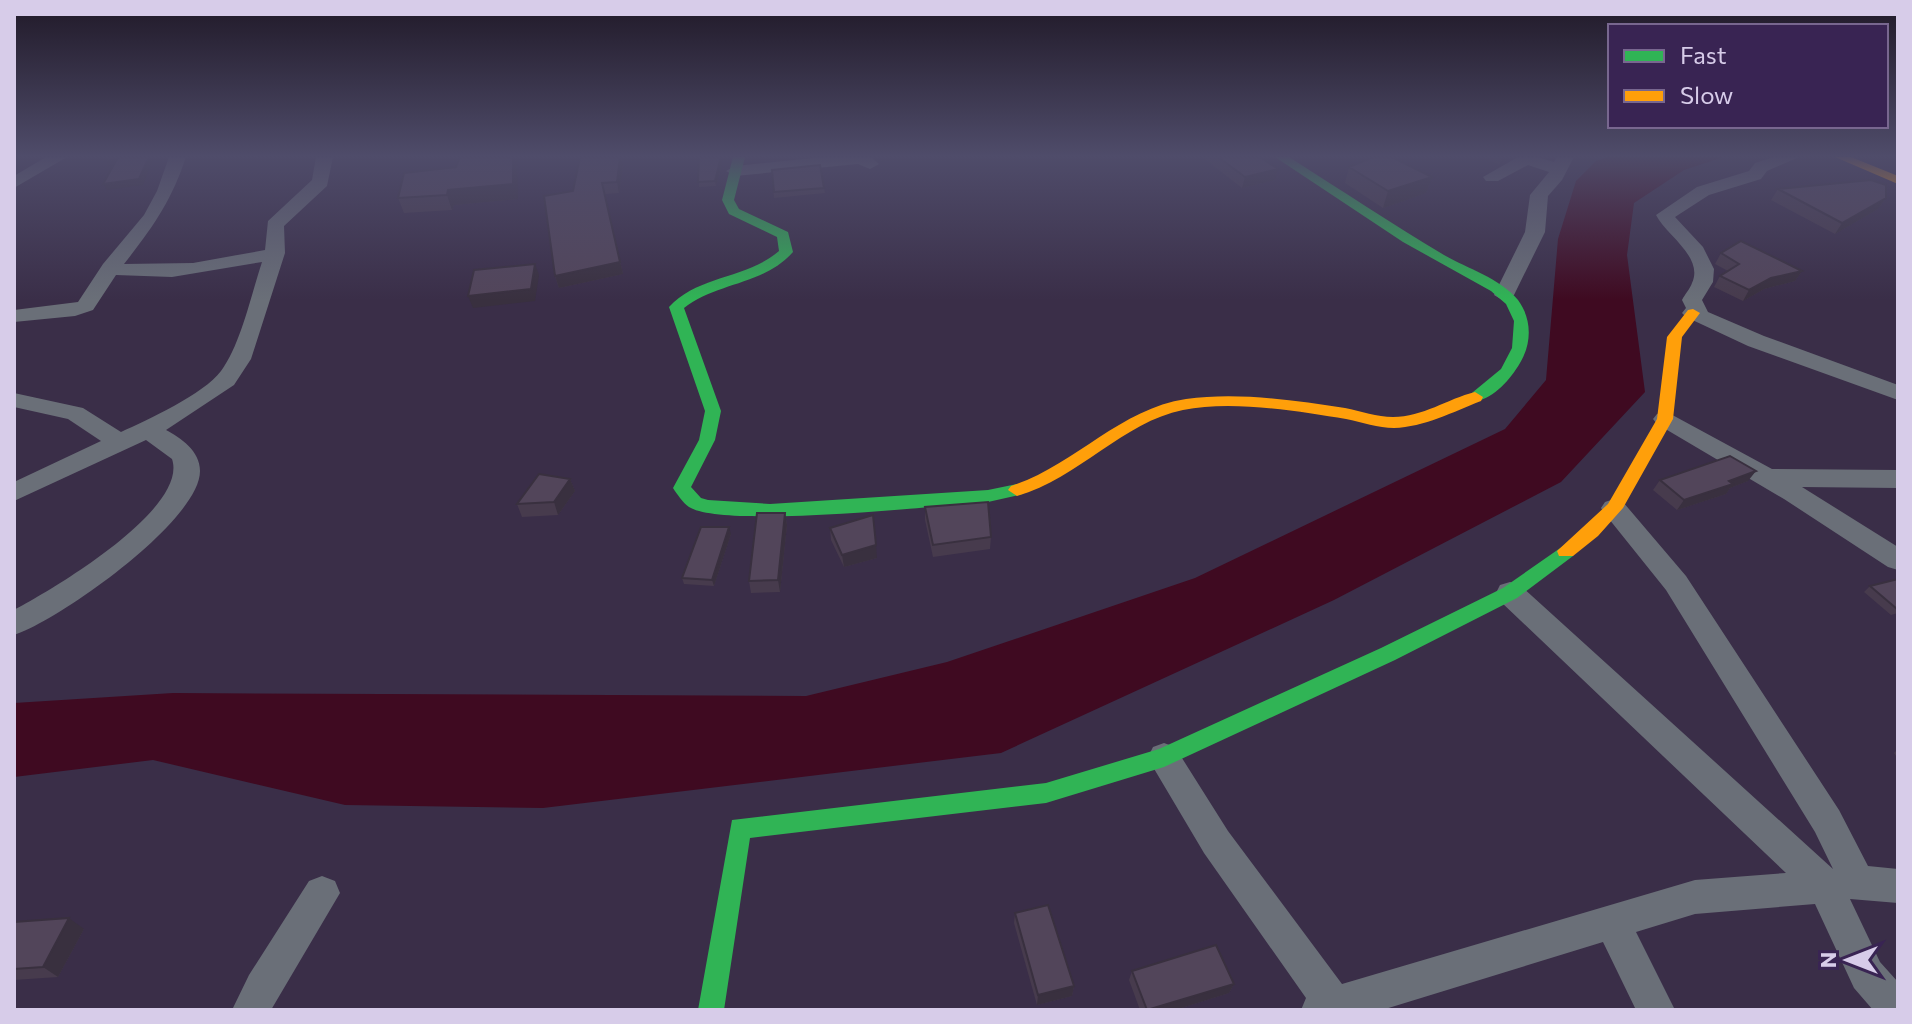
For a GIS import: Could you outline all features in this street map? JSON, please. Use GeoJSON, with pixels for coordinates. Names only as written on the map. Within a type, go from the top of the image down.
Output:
{"type":"FeatureCollection","features":[{"type":"Feature","properties":{"kind":"main road"},"geometry":{"type":"LineString","coordinates":[[731,205],[734,211],[775,229],[783,235],[787,245],[781,259],[766,272],[687,297],[676,307],[713,411],[714,423],[682,488],[695,502],[707,506],[770,510],[944,501],[1022,491],[1056,474],[1141,418],[1183,405],[1202,402],[1337,412],[1382,422],[1413,421],[1484,393],[1510,367],[1522,347],[1522,325],[1516,307],[1504,295],[1356,205]]}},
{"type":"Feature","properties":{"kind":"main road"},"geometry":{"type":"LineString","coordinates":[[711,1010],[740,828],[1046,793],[1164,757],[1388,654],[1510,593],[1592,531],[1614,508],[1665,419],[1675,337],[1693,313]]}},
{"type":"Feature","properties":{"kind":"street"},"geometry":{"type":"LineString","coordinates":[[14,316],[75,310],[86,306],[110,268],[159,205]]}},
{"type":"Feature","properties":{"kind":"street"},"geometry":{"type":"LineString","coordinates":[[14,492],[121,443],[213,392],[236,368],[275,253],[275,225],[297,205]]}},
{"type":"Feature","properties":{"kind":"street"},"geometry":{"type":"LineString","coordinates":[[1504,295],[1535,232],[1538,205]]}},
{"type":"Feature","properties":{"kind":"street"},"geometry":{"type":"LineString","coordinates":[[1681,205],[1665,215],[1693,246],[1703,269],[1704,279],[1692,300],[1698,312],[1693,313]]}},
{"type":"Feature","properties":{"kind":"street"},"geometry":{"type":"LineString","coordinates":[[110,268],[139,273],[189,270],[275,253]]}},
{"type":"Feature","properties":{"kind":"street"},"geometry":{"type":"LineString","coordinates":[[1693,313],[1756,341],[1898,393]]}},
{"type":"Feature","properties":{"kind":"street"},"geometry":{"type":"LineString","coordinates":[[14,400],[75,413],[121,443]]}},
{"type":"Feature","properties":{"kind":"street"},"geometry":{"type":"LineString","coordinates":[[1665,419],[1768,478],[1898,560]]}},
{"type":"Feature","properties":{"kind":"street"},"geometry":{"type":"LineString","coordinates":[[14,624],[67,595],[114,563],[177,498],[187,475],[186,463],[167,440],[146,430]]}},
{"type":"Feature","properties":{"kind":"street"},"geometry":{"type":"LineString","coordinates":[[1768,478],[1898,479]]}},
{"type":"Feature","properties":{"kind":"street"},"geometry":{"type":"LineString","coordinates":[[1614,508],[1676,583],[1827,821],[1850,864],[1851,873],[1836,884]]}},
{"type":"Feature","properties":{"kind":"street"},"geometry":{"type":"LineString","coordinates":[[1510,593],[1836,884],[1867,975],[1883,994],[1898,1005]]}},
{"type":"Feature","properties":{"kind":"street"},"geometry":{"type":"LineString","coordinates":[[1164,757],[1216,842],[1347,1006],[1695,897],[1836,884],[1898,886]]}},
{"type":"Feature","properties":{"kind":"street"},"geometry":{"type":"LineString","coordinates":[[251,1010],[322,893]]}},
{"type":"Feature","properties":{"kind":"street"},"geometry":{"type":"LineString","coordinates":[[1612,922],[1656,1010]]}},
{"type":"Feature","properties":{"kind":"shaded area"},"geometry":{"type":"Polygon","coordinates":[[[1569,205],[1634,205],[1627,255],[1645,392],[1561,482],[1334,600],[1001,753],[543,808],[345,805],[153,760],[14,777],[14,703],[173,693],[806,696],[947,662],[1195,578],[1505,429],[1546,380],[1558,239],[1569,205]]]}},
{"type":"Feature","properties":{"kind":"building"},"geometry":{"type":"Polygon","coordinates":[[[545,205],[607,205],[620,262],[555,276],[545,205]]]}},
{"type":"Feature","properties":{"kind":"building"},"geometry":{"type":"Polygon","coordinates":[[[1808,205],[1874,205],[1842,223],[1808,205]]]}},
{"type":"Feature","properties":{"kind":"building"},"geometry":{"type":"Polygon","coordinates":[[[1741,241],[1802,271],[1771,278],[1749,290],[1720,276],[1739,264],[1721,253],[1741,241]]]}},
{"type":"Feature","properties":{"kind":"building"},"geometry":{"type":"Polygon","coordinates":[[[535,264],[531,289],[468,296],[474,270],[535,264]]]}},
{"type":"Feature","properties":{"kind":"building"},"geometry":{"type":"Polygon","coordinates":[[[1730,456],[1756,471],[1729,481],[1733,484],[1684,500],[1660,480],[1730,456]]]}},
{"type":"Feature","properties":{"kind":"building"},"geometry":{"type":"Polygon","coordinates":[[[539,474],[570,479],[554,502],[517,504],[539,474]]]}},
{"type":"Feature","properties":{"kind":"building"},"geometry":{"type":"Polygon","coordinates":[[[988,502],[991,537],[933,545],[925,507],[988,502]]]}},
{"type":"Feature","properties":{"kind":"building"},"geometry":{"type":"Polygon","coordinates":[[[757,513],[785,513],[778,580],[749,581],[757,513]]]}},
{"type":"Feature","properties":{"kind":"building"},"geometry":{"type":"Polygon","coordinates":[[[873,515],[876,545],[842,555],[830,528],[873,515]]]}},
{"type":"Feature","properties":{"kind":"building"},"geometry":{"type":"Polygon","coordinates":[[[701,527],[729,527],[712,580],[682,578],[701,527]]]}},
{"type":"Feature","properties":{"kind":"building"},"geometry":{"type":"Polygon","coordinates":[[[1898,579],[1898,609],[1897,609],[1870,586],[1898,579]]]}},
{"type":"Feature","properties":{"kind":"building"},"geometry":{"type":"Polygon","coordinates":[[[1048,905],[1074,986],[1038,995],[1015,913],[1048,905]]]}},
{"type":"Feature","properties":{"kind":"building"},"geometry":{"type":"Polygon","coordinates":[[[69,918],[43,967],[14,969],[14,922],[69,918]]]}},
{"type":"Feature","properties":{"kind":"building"},"geometry":{"type":"Polygon","coordinates":[[[1216,945],[1234,984],[1147,1010],[1132,971],[1216,945]]]}},
{"type":"Feature","properties":{"kind":"traffic: fast"},"geometry":{"type":"LineString","coordinates":[[731,205],[734,211],[783,235],[786,252],[760,271],[702,290],[676,307],[713,411],[707,440],[682,488],[695,502],[707,506],[770,510],[988,496],[1017,490]]}},
{"type":"Feature","properties":{"kind":"traffic: fast"},"geometry":{"type":"LineString","coordinates":[[1355,205],[1429,252],[1496,288],[1516,308],[1521,321],[1520,348],[1507,372],[1475,397]]}},
{"type":"Feature","properties":{"kind":"traffic: fast"},"geometry":{"type":"LineString","coordinates":[[711,1010],[740,828],[1046,793],[1164,757],[1388,654],[1510,593],[1566,551]]}},
{"type":"Feature","properties":{"kind":"traffic: slow"},"geometry":{"type":"LineString","coordinates":[[1566,551],[1592,531],[1614,508],[1665,419],[1675,337],[1693,313]]}},
{"type":"Feature","properties":{"kind":"traffic: slow"},"geometry":{"type":"LineString","coordinates":[[1017,490],[1058,473],[1136,422],[1182,405],[1217,402],[1283,406],[1393,423],[1429,415],[1475,397]]}}]}
